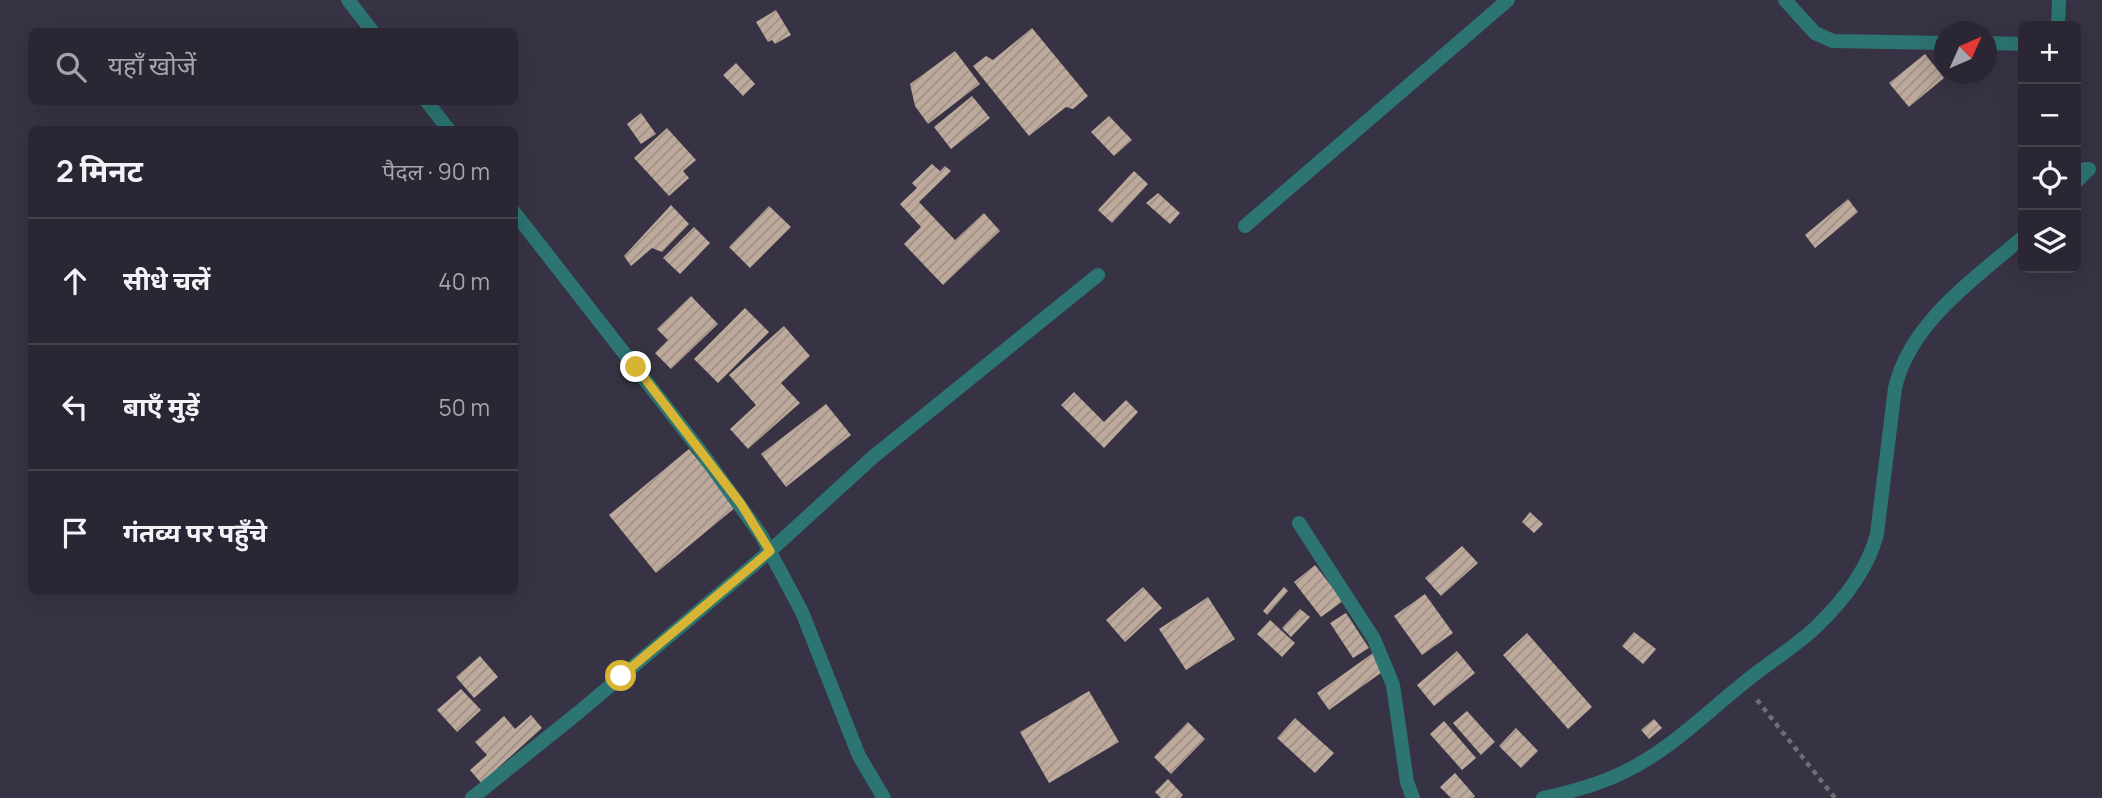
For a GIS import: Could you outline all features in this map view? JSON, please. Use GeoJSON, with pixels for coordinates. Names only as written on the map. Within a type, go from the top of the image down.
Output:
{"type":"FeatureCollection","features":[{"type":"Feature","properties":{"kind":"street"},"geometry":{"type":"LineString","coordinates":[[348,0],[370,28]]}},
{"type":"Feature","properties":{"kind":"street"},"geometry":{"type":"LineString","coordinates":[[1245,226],[1508,0]]}},
{"type":"Feature","properties":{"kind":"street"},"geometry":{"type":"LineString","coordinates":[[1785,0],[1815,33],[1833,41],[1934,43]]}},
{"type":"Feature","properties":{"kind":"street"},"geometry":{"type":"LineString","coordinates":[[2058,21],[2059,0]]}},
{"type":"Feature","properties":{"kind":"street"},"geometry":{"type":"LineString","coordinates":[[1997,43],[2018,44]]}},
{"type":"Feature","properties":{"kind":"street"},"geometry":{"type":"LineString","coordinates":[[429,105],[446,126]]}},
{"type":"Feature","properties":{"kind":"street"},"geometry":{"type":"LineString","coordinates":[[518,217],[741,504],[770,551],[802,612],[859,756],[884,798]]}},
{"type":"Feature","properties":{"kind":"street"},"geometry":{"type":"LineString","coordinates":[[1543,798],[1599,784],[1664,749],[1816,627],[1863,570],[1873,550],[1899,369],[1938,312],[2018,241]]}},
{"type":"Feature","properties":{"kind":"street"},"geometry":{"type":"LineString","coordinates":[[472,798],[770,551],[873,457],[1098,275]]}},
{"type":"Feature","properties":{"kind":"street"},"geometry":{"type":"LineString","coordinates":[[1298,523],[1374,639],[1392,685],[1407,782],[1413,798]]}},
{"type":"Feature","properties":{"kind":"path"},"geometry":{"type":"LineString","coordinates":[[1743,683],[1835,798]]}},
{"type":"Feature","properties":{"kind":"building"},"geometry":{"type":"Polygon","coordinates":[[[776,10],[791,35],[775,44],[772,40],[768,42],[756,22],[776,10]]]}},
{"type":"Feature","properties":{"kind":"building"},"geometry":{"type":"Polygon","coordinates":[[[1032,28],[1088,96],[1073,109],[1066,107],[1029,136],[973,66],[986,56],[993,60],[1032,28]]]}},
{"type":"Feature","properties":{"kind":"building"},"geometry":{"type":"Polygon","coordinates":[[[955,51],[980,84],[928,124],[915,106],[910,84],[955,51]]]}},
{"type":"Feature","properties":{"kind":"building"},"geometry":{"type":"Polygon","coordinates":[[[1925,54],[1934,65],[1934,84],[1937,84],[1909,107],[1889,83],[1925,54]]]}},
{"type":"Feature","properties":{"kind":"building"},"geometry":{"type":"Polygon","coordinates":[[[736,63],[755,84],[743,96],[723,75],[736,63]]]}},
{"type":"Feature","properties":{"kind":"building"},"geometry":{"type":"Polygon","coordinates":[[[972,96],[990,118],[951,149],[934,127],[972,96]]]}},
{"type":"Feature","properties":{"kind":"building"},"geometry":{"type":"Polygon","coordinates":[[[641,113],[656,134],[641,144],[627,124],[641,113]]]}},
{"type":"Feature","properties":{"kind":"building"},"geometry":{"type":"Polygon","coordinates":[[[1109,116],[1132,140],[1114,156],[1091,132],[1109,116]]]}},
{"type":"Feature","properties":{"kind":"building"},"geometry":{"type":"Polygon","coordinates":[[[667,128],[696,160],[683,171],[689,178],[669,196],[634,158],[667,128]]]}},
{"type":"Feature","properties":{"kind":"building"},"geometry":{"type":"Polygon","coordinates":[[[932,164],[940,171],[945,166],[951,171],[919,202],[955,240],[984,213],[1000,231],[943,285],[904,244],[921,227],[900,204],[917,188],[912,183],[932,164]]]}},
{"type":"Feature","properties":{"kind":"building"},"geometry":{"type":"Polygon","coordinates":[[[1134,171],[1148,184],[1112,223],[1098,210],[1134,171]]]}},
{"type":"Feature","properties":{"kind":"building"},"geometry":{"type":"Polygon","coordinates":[[[1158,193],[1180,213],[1170,224],[1146,203],[1158,193]]]}},
{"type":"Feature","properties":{"kind":"building"},"geometry":{"type":"Polygon","coordinates":[[[1848,199],[1858,212],[1815,248],[1805,235],[1848,199]]]}},
{"type":"Feature","properties":{"kind":"building"},"geometry":{"type":"Polygon","coordinates":[[[671,205],[689,224],[662,252],[652,248],[631,266],[624,256],[671,205]]]}},
{"type":"Feature","properties":{"kind":"building"},"geometry":{"type":"Polygon","coordinates":[[[769,206],[791,227],[750,268],[729,247],[769,206]]]}},
{"type":"Feature","properties":{"kind":"building"},"geometry":{"type":"Polygon","coordinates":[[[694,227],[710,243],[680,274],[663,258],[694,227]]]}},
{"type":"Feature","properties":{"kind":"building"},"geometry":{"type":"Polygon","coordinates":[[[691,296],[718,324],[671,369],[655,353],[668,340],[657,329],[691,296]]]}},
{"type":"Feature","properties":{"kind":"building"},"geometry":{"type":"Polygon","coordinates":[[[745,308],[769,332],[718,383],[694,359],[745,308]]]}},
{"type":"Feature","properties":{"kind":"building"},"geometry":{"type":"Polygon","coordinates":[[[784,326],[810,356],[781,383],[800,403],[748,449],[730,429],[756,405],[729,375],[784,326]]]}},
{"type":"Feature","properties":{"kind":"building"},"geometry":{"type":"Polygon","coordinates":[[[1074,392],[1104,422],[1126,400],[1138,412],[1104,448],[1061,405],[1074,392]]]}},
{"type":"Feature","properties":{"kind":"building"},"geometry":{"type":"Polygon","coordinates":[[[826,404],[851,435],[786,487],[761,454],[826,404]]]}},
{"type":"Feature","properties":{"kind":"building"},"geometry":{"type":"Polygon","coordinates":[[[689,449],[736,507],[656,573],[609,515],[689,449]]]}},
{"type":"Feature","properties":{"kind":"building"},"geometry":{"type":"Polygon","coordinates":[[[1530,512],[1543,524],[1534,533],[1522,522],[1530,512]]]}},
{"type":"Feature","properties":{"kind":"building"},"geometry":{"type":"Polygon","coordinates":[[[1462,546],[1478,563],[1441,596],[1425,578],[1462,546]]]}},
{"type":"Feature","properties":{"kind":"building"},"geometry":{"type":"Polygon","coordinates":[[[1315,565],[1343,601],[1321,617],[1294,582],[1315,565]]]}},
{"type":"Feature","properties":{"kind":"building"},"geometry":{"type":"Polygon","coordinates":[[[1143,587],[1162,608],[1125,642],[1106,620],[1143,587]]]}},
{"type":"Feature","properties":{"kind":"building"},"geometry":{"type":"Polygon","coordinates":[[[1284,587],[1288,591],[1267,615],[1263,611],[1284,587]]]}},
{"type":"Feature","properties":{"kind":"building"},"geometry":{"type":"Polygon","coordinates":[[[1425,594],[1453,633],[1422,655],[1394,616],[1425,594]]]}},
{"type":"Feature","properties":{"kind":"building"},"geometry":{"type":"Polygon","coordinates":[[[1208,597],[1235,639],[1186,670],[1159,629],[1208,597]]]}},
{"type":"Feature","properties":{"kind":"building"},"geometry":{"type":"Polygon","coordinates":[[[1300,609],[1310,617],[1291,637],[1282,628],[1300,609]]]}},
{"type":"Feature","properties":{"kind":"building"},"geometry":{"type":"Polygon","coordinates":[[[1346,613],[1369,648],[1353,658],[1330,623],[1346,613]]]}},
{"type":"Feature","properties":{"kind":"building"},"geometry":{"type":"Polygon","coordinates":[[[1270,620],[1295,643],[1282,657],[1257,634],[1270,620]]]}},
{"type":"Feature","properties":{"kind":"building"},"geometry":{"type":"Polygon","coordinates":[[[1634,632],[1656,649],[1643,664],[1622,646],[1634,632]]]}},
{"type":"Feature","properties":{"kind":"building"},"geometry":{"type":"Polygon","coordinates":[[[1527,633],[1592,707],[1568,729],[1503,655],[1527,633]]]}},
{"type":"Feature","properties":{"kind":"building"},"geometry":{"type":"Polygon","coordinates":[[[1457,651],[1475,673],[1434,706],[1417,685],[1457,651]]]}},
{"type":"Feature","properties":{"kind":"building"},"geometry":{"type":"Polygon","coordinates":[[[1373,653],[1385,670],[1329,710],[1317,693],[1373,653]]]}},
{"type":"Feature","properties":{"kind":"building"},"geometry":{"type":"Polygon","coordinates":[[[480,656],[498,677],[474,698],[456,677],[480,656]]]}},
{"type":"Feature","properties":{"kind":"building"},"geometry":{"type":"Polygon","coordinates":[[[461,689],[481,710],[457,732],[437,710],[461,689]]]}},
{"type":"Feature","properties":{"kind":"building"},"geometry":{"type":"Polygon","coordinates":[[[1089,691],[1119,742],[1049,783],[1020,732],[1089,691]]]}},
{"type":"Feature","properties":{"kind":"building"},"geometry":{"type":"Polygon","coordinates":[[[1467,711],[1495,742],[1481,755],[1453,723],[1467,711]]]}},
{"type":"Feature","properties":{"kind":"building"},"geometry":{"type":"Polygon","coordinates":[[[531,715],[542,728],[481,783],[470,770],[487,755],[475,742],[504,716],[515,729],[531,715]]]}},
{"type":"Feature","properties":{"kind":"building"},"geometry":{"type":"Polygon","coordinates":[[[1295,718],[1334,753],[1315,773],[1277,738],[1295,718]]]}},
{"type":"Feature","properties":{"kind":"building"},"geometry":{"type":"Polygon","coordinates":[[[1654,719],[1662,728],[1649,739],[1641,730],[1654,719]]]}},
{"type":"Feature","properties":{"kind":"building"},"geometry":{"type":"Polygon","coordinates":[[[1444,721],[1476,758],[1462,770],[1430,734],[1444,721]]]}},
{"type":"Feature","properties":{"kind":"building"},"geometry":{"type":"Polygon","coordinates":[[[1188,722],[1205,739],[1171,774],[1154,757],[1188,722]]]}},
{"type":"Feature","properties":{"kind":"building"},"geometry":{"type":"Polygon","coordinates":[[[1516,728],[1538,751],[1521,768],[1499,746],[1516,728]]]}},
{"type":"Feature","properties":{"kind":"building"},"geometry":{"type":"Polygon","coordinates":[[[1455,773],[1475,796],[1473,798],[1451,798],[1440,787],[1455,773]]]}},
{"type":"Feature","properties":{"kind":"building"},"geometry":{"type":"Polygon","coordinates":[[[1168,779],[1183,795],[1180,798],[1161,798],[1155,792],[1168,779]]]}},
{"type":"Feature","properties":{"kind":"route"},"geometry":{"type":"LineString","coordinates":[[621,676],[770,551],[741,504],[636,367]]}}]}
